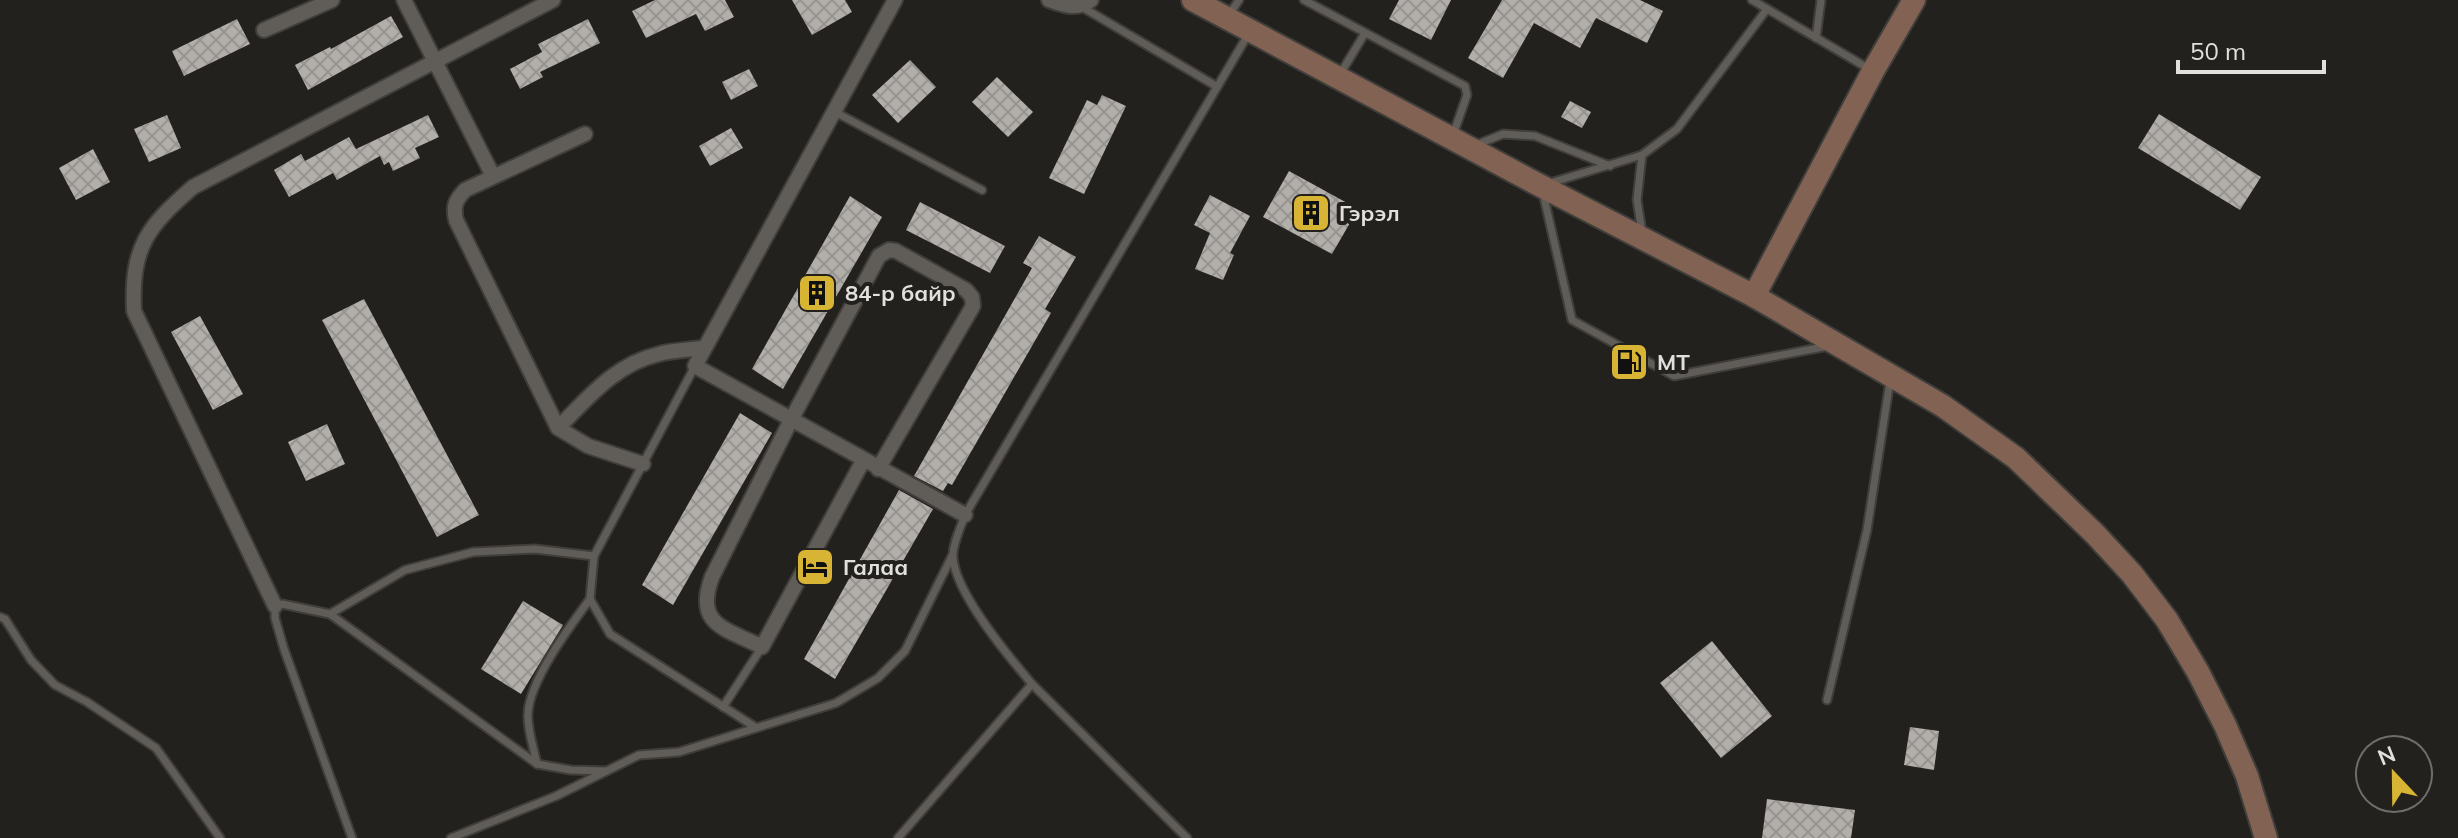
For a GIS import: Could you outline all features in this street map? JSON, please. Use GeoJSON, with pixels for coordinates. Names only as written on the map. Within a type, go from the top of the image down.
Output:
{"type":"FeatureCollection","features":[{"type":"Feature","properties":{"kind":"main road"},"geometry":{"type":"LineString","coordinates":[[1193,0],[1233,10],[1250,31],[1754,296],[1980,429],[2057,494],[2132,574],[2167,620],[2198,672],[2247,776],[2266,838]]}},
{"type":"Feature","properties":{"kind":"main road"},"geometry":{"type":"LineString","coordinates":[[1754,296],[1914,0]]}},
{"type":"Feature","properties":{"kind":"street"},"geometry":{"type":"LineString","coordinates":[[264,30],[332,0]]}},
{"type":"Feature","properties":{"kind":"street"},"geometry":{"type":"LineString","coordinates":[[404,0],[493,176]]}},
{"type":"Feature","properties":{"kind":"street"},"geometry":{"type":"LineString","coordinates":[[275,606],[134,311],[132,278],[142,243],[162,214],[193,187],[553,0]]}},
{"type":"Feature","properties":{"kind":"street"},"geometry":{"type":"LineString","coordinates":[[895,0],[695,366],[965,515]]}},
{"type":"Feature","properties":{"kind":"street"},"geometry":{"type":"LineString","coordinates":[[1049,0],[1066,6],[1087,3]]}},
{"type":"Feature","properties":{"kind":"street"},"geometry":{"type":"LineString","coordinates":[[585,134],[465,190],[456,200],[454,209],[456,220],[558,428],[588,446],[643,464]]}},
{"type":"Feature","properties":{"kind":"street"},"geometry":{"type":"LineString","coordinates":[[863,461],[762,647],[717,624],[707,612],[704,598],[712,577],[791,420],[883,252],[896,251],[966,290],[972,297],[973,306],[878,469]]}},
{"type":"Feature","properties":{"kind":"street"},"geometry":{"type":"LineString","coordinates":[[558,428],[603,381],[632,363],[658,354],[703,348]]}},
{"type":"Feature","properties":{"kind":"lane"},"geometry":{"type":"LineString","coordinates":[[1304,0],[1465,86],[1467,95],[1460,143],[1503,134],[1535,136],[1610,166]]}},
{"type":"Feature","properties":{"kind":"lane"},"geometry":{"type":"LineString","coordinates":[[1752,0],[1873,71]]}},
{"type":"Feature","properties":{"kind":"lane"},"geometry":{"type":"LineString","coordinates":[[1816,38],[1821,0]]}},
{"type":"Feature","properties":{"kind":"lane"},"geometry":{"type":"LineString","coordinates":[[1087,3],[1216,86]]}},
{"type":"Feature","properties":{"kind":"lane"},"geometry":{"type":"LineString","coordinates":[[1767,9],[1677,129],[1642,155],[1541,186],[1572,320],[1674,376],[1838,344]]}},
{"type":"Feature","properties":{"kind":"lane"},"geometry":{"type":"LineString","coordinates":[[451,838],[556,796],[639,755],[679,752],[836,703],[878,678],[905,651],[952,556],[965,515],[1250,31]]}},
{"type":"Feature","properties":{"kind":"lane"},"geometry":{"type":"LineString","coordinates":[[1338,77],[1365,33]]}},
{"type":"Feature","properties":{"kind":"lane"},"geometry":{"type":"LineString","coordinates":[[833,111],[982,190]]}},
{"type":"Feature","properties":{"kind":"lane"},"geometry":{"type":"LineString","coordinates":[[1642,155],[1637,200],[1642,238]]}},
{"type":"Feature","properties":{"kind":"lane"},"geometry":{"type":"LineString","coordinates":[[537,764],[528,714],[539,679],[563,634],[590,599],[594,556],[695,366]]}},
{"type":"Feature","properties":{"kind":"lane"},"geometry":{"type":"LineString","coordinates":[[1827,700],[1867,530],[1891,375]]}},
{"type":"Feature","properties":{"kind":"lane"},"geometry":{"type":"LineString","coordinates":[[330,614],[405,570],[473,552],[535,549],[594,556]]}},
{"type":"Feature","properties":{"kind":"lane"},"geometry":{"type":"LineString","coordinates":[[952,556],[960,579],[989,632],[1032,684],[1187,838]]}},
{"type":"Feature","properties":{"kind":"lane"},"geometry":{"type":"LineString","coordinates":[[590,599],[610,634],[755,727]]}},
{"type":"Feature","properties":{"kind":"lane"},"geometry":{"type":"LineString","coordinates":[[352,838],[284,649],[275,618],[275,606],[282,604],[330,614],[537,764],[571,770],[606,771]]}},
{"type":"Feature","properties":{"kind":"lane"},"geometry":{"type":"LineString","coordinates":[[0,617],[5,619],[31,660],[55,685],[87,702],[156,748],[220,838]]}},
{"type":"Feature","properties":{"kind":"lane"},"geometry":{"type":"LineString","coordinates":[[723,707],[762,647]]}},
{"type":"Feature","properties":{"kind":"lane"},"geometry":{"type":"LineString","coordinates":[[898,838],[1032,684]]}},
{"type":"Feature","properties":{"kind":"building"},"geometry":{"type":"Polygon","coordinates":[[[655,0],[725,0],[734,17],[705,31],[696,14],[646,38],[632,11],[655,0]]]}},
{"type":"Feature","properties":{"kind":"building"},"geometry":{"type":"Polygon","coordinates":[[[792,0],[845,0],[852,12],[812,35],[792,0]]]}},
{"type":"Feature","properties":{"kind":"building"},"geometry":{"type":"Polygon","coordinates":[[[1399,0],[1451,0],[1431,40],[1389,19],[1399,0]]]}},
{"type":"Feature","properties":{"kind":"building"},"geometry":{"type":"Polygon","coordinates":[[[1502,0],[1640,0],[1663,11],[1647,43],[1596,18],[1580,48],[1534,23],[1503,78],[1468,58],[1502,0]]]}},
{"type":"Feature","properties":{"kind":"building"},"geometry":{"type":"Polygon","coordinates":[[[391,16],[403,37],[308,90],[295,65],[391,16]]]}},
{"type":"Feature","properties":{"kind":"building"},"geometry":{"type":"Polygon","coordinates":[[[237,19],[250,44],[184,76],[172,51],[237,19]]]}},
{"type":"Feature","properties":{"kind":"building"},"geometry":{"type":"Polygon","coordinates":[[[588,19],[600,43],[540,72],[543,77],[520,89],[510,69],[542,52],[538,44],[588,19]]]}},
{"type":"Feature","properties":{"kind":"building"},"geometry":{"type":"Polygon","coordinates":[[[910,60],[936,87],[898,123],[872,95],[910,60]]]}},
{"type":"Feature","properties":{"kind":"building"},"geometry":{"type":"Polygon","coordinates":[[[749,69],[758,86],[731,100],[722,82],[749,69]]]}},
{"type":"Feature","properties":{"kind":"building"},"geometry":{"type":"Polygon","coordinates":[[[997,77],[1033,112],[1008,137],[972,102],[997,77]]]}},
{"type":"Feature","properties":{"kind":"building"},"geometry":{"type":"Polygon","coordinates":[[[1102,95],[1126,106],[1084,194],[1049,178],[1087,100],[1097,105],[1102,95]]]}},
{"type":"Feature","properties":{"kind":"building"},"geometry":{"type":"Polygon","coordinates":[[[1570,101],[1591,112],[1582,128],[1561,117],[1570,101]]]}},
{"type":"Feature","properties":{"kind":"building"},"geometry":{"type":"Polygon","coordinates":[[[2159,114],[2261,177],[2240,210],[2138,148],[2159,114]]]}},
{"type":"Feature","properties":{"kind":"building"},"geometry":{"type":"Polygon","coordinates":[[[167,115],[181,148],[149,162],[134,129],[167,115]]]}},
{"type":"Feature","properties":{"kind":"building"},"geometry":{"type":"Polygon","coordinates":[[[428,115],[439,137],[415,148],[420,158],[393,171],[389,162],[384,165],[380,156],[337,180],[333,173],[289,197],[274,170],[301,154],[305,161],[349,137],[356,149],[428,115]]]}},
{"type":"Feature","properties":{"kind":"building"},"geometry":{"type":"Polygon","coordinates":[[[731,128],[743,148],[710,166],[699,146],[731,128]]]}},
{"type":"Feature","properties":{"kind":"building"},"geometry":{"type":"Polygon","coordinates":[[[93,149],[110,182],[76,200],[59,168],[93,149]]]}},
{"type":"Feature","properties":{"kind":"building","name":"Гэрэл"},"geometry":{"type":"Polygon","coordinates":[[[1289,171],[1358,209],[1332,254],[1263,217],[1289,171]]]}},
{"type":"Feature","properties":{"kind":"building"},"geometry":{"type":"Polygon","coordinates":[[[1210,195],[1250,216],[1230,253],[1234,255],[1223,280],[1195,269],[1210,233],[1194,225],[1210,195]]]}},
{"type":"Feature","properties":{"kind":"building","name":"84-р байр"},"geometry":{"type":"Polygon","coordinates":[[[850,196],[882,217],[783,389],[752,369],[850,196]]]}},
{"type":"Feature","properties":{"kind":"building"},"geometry":{"type":"Polygon","coordinates":[[[920,202],[1005,246],[990,273],[906,230],[920,202]]]}},
{"type":"Feature","properties":{"kind":"building","name":"84-р байр"},"geometry":{"type":"Polygon","coordinates":[[[1039,236],[1076,257],[1045,309],[1051,313],[952,485],[948,483],[943,491],[914,476],[1032,268],[1023,263],[1039,236]]]}},
{"type":"Feature","properties":{"kind":"building"},"geometry":{"type":"Polygon","coordinates":[[[364,299],[479,515],[437,537],[322,320],[364,299]]]}},
{"type":"Feature","properties":{"kind":"building"},"geometry":{"type":"Polygon","coordinates":[[[200,316],[243,394],[213,410],[171,332],[200,316]]]}},
{"type":"Feature","properties":{"kind":"building"},"geometry":{"type":"Polygon","coordinates":[[[740,413],[772,433],[673,605],[642,585],[740,413]]]}},
{"type":"Feature","properties":{"kind":"building"},"geometry":{"type":"Polygon","coordinates":[[[327,424],[345,464],[306,481],[288,442],[327,424]]]}},
{"type":"Feature","properties":{"kind":"building"},"geometry":{"type":"Polygon","coordinates":[[[899,490],[933,509],[835,679],[804,659],[899,490]]]}},
{"type":"Feature","properties":{"kind":"building"},"geometry":{"type":"Polygon","coordinates":[[[523,601],[563,625],[521,694],[481,669],[523,601]]]}},
{"type":"Feature","properties":{"kind":"building"},"geometry":{"type":"Polygon","coordinates":[[[1712,641],[1772,716],[1721,758],[1660,683],[1712,641]]]}},
{"type":"Feature","properties":{"kind":"building"},"geometry":{"type":"Polygon","coordinates":[[[1910,727],[1939,731],[1934,770],[1904,765],[1910,727]]]}},
{"type":"Feature","properties":{"kind":"building"},"geometry":{"type":"Polygon","coordinates":[[[1767,799],[1855,810],[1851,838],[1762,838],[1767,799]]]}},
{"type":"Feature","properties":{"kind":"place","name":"Гэрэл"},"geometry":{"type":"Point","coordinates":[1311,213]}},
{"type":"Feature","properties":{"kind":"place","name":"84-р байр"},"geometry":{"type":"Point","coordinates":[817,293]}},
{"type":"Feature","properties":{"kind":"place","name":"МТ"},"geometry":{"type":"Point","coordinates":[1629,362]}},
{"type":"Feature","properties":{"kind":"place","name":"Галаа"},"geometry":{"type":"Point","coordinates":[815,567]}}]}
